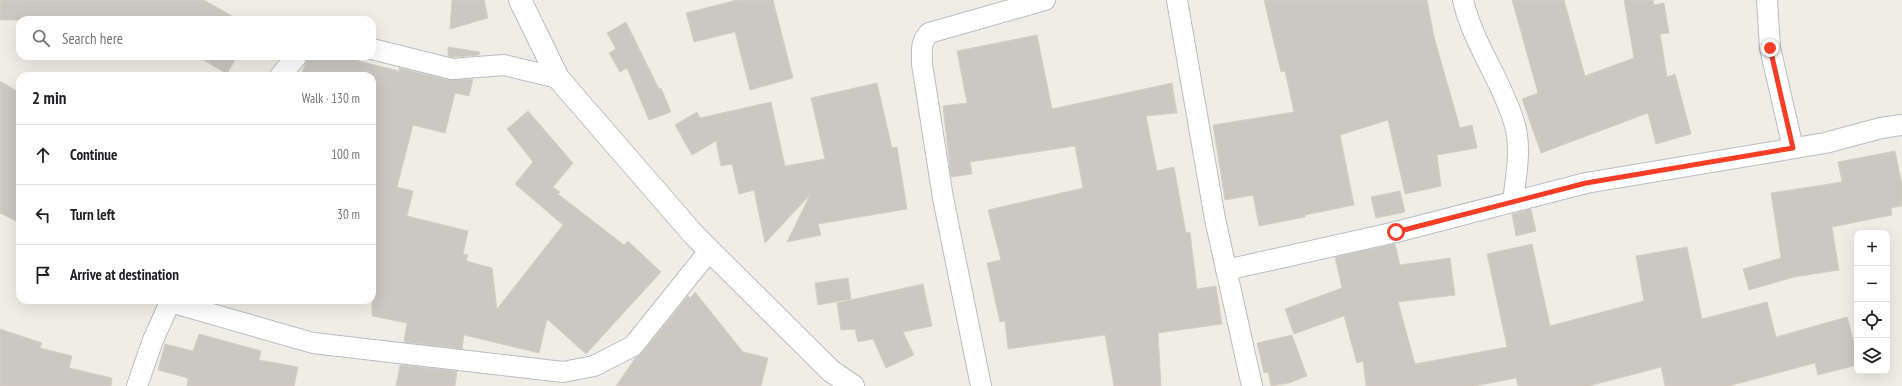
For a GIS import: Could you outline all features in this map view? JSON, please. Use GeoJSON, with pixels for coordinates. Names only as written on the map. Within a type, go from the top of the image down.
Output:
{"type":"FeatureCollection","features":[{"type":"Feature","properties":{"kind":"street"},"geometry":{"type":"LineString","coordinates":[[520,0],[558,78],[694,235],[831,371],[853,386]]}},
{"type":"Feature","properties":{"kind":"street"},"geometry":{"type":"LineString","coordinates":[[981,386],[943,198],[922,64],[922,45],[924,38],[928,33],[1045,0]]}},
{"type":"Feature","properties":{"kind":"street"},"geometry":{"type":"LineString","coordinates":[[1177,0],[1215,219],[1252,386]]}},
{"type":"Feature","properties":{"kind":"street"},"geometry":{"type":"LineString","coordinates":[[1463,0],[1475,37],[1504,96],[1515,123],[1517,162],[1513,202]]}},
{"type":"Feature","properties":{"kind":"street"},"geometry":{"type":"LineString","coordinates":[[1767,0],[1770,48],[1793,148]]}},
{"type":"Feature","properties":{"kind":"street"},"geometry":{"type":"LineString","coordinates":[[376,50],[452,69],[504,64],[558,78]]}},
{"type":"Feature","properties":{"kind":"street"},"geometry":{"type":"LineString","coordinates":[[283,72],[294,60]]}},
{"type":"Feature","properties":{"kind":"street"},"geometry":{"type":"LineString","coordinates":[[1226,270],[1396,232],[1586,183],[1825,143],[1880,128],[1902,125]]}},
{"type":"Feature","properties":{"kind":"street"},"geometry":{"type":"LineString","coordinates":[[180,304],[313,343],[563,372],[594,366],[633,346],[710,250]]}},
{"type":"Feature","properties":{"kind":"street"},"geometry":{"type":"LineString","coordinates":[[137,386],[153,340],[169,304]]}},
{"type":"Feature","properties":{"kind":"building"},"geometry":{"type":"Polygon","coordinates":[[[0,0],[204,0],[232,16],[16,16],[16,20],[0,20],[0,0]]]}},
{"type":"Feature","properties":{"kind":"building"},"geometry":{"type":"Polygon","coordinates":[[[452,0],[484,0],[488,18],[450,29],[452,0]]]}},
{"type":"Feature","properties":{"kind":"building"},"geometry":{"type":"Polygon","coordinates":[[[737,0],[773,0],[793,78],[750,90],[735,32],[694,42],[686,13],[737,0]]]}},
{"type":"Feature","properties":{"kind":"building"},"geometry":{"type":"Polygon","coordinates":[[[1264,0],[1427,0],[1434,37],[1460,128],[1472,125],[1477,148],[1437,155],[1441,186],[1405,194],[1388,120],[1340,135],[1354,205],[1259,226],[1253,195],[1225,200],[1213,125],[1294,112],[1285,71],[1281,72],[1264,0]]]}},
{"type":"Feature","properties":{"kind":"building"},"geometry":{"type":"Polygon","coordinates":[[[1512,0],[1564,0],[1585,76],[1634,58],[1624,0],[1653,0],[1654,5],[1664,3],[1669,33],[1660,34],[1667,77],[1675,74],[1691,134],[1656,144],[1648,113],[1541,153],[1522,99],[1538,93],[1512,0]]]}},
{"type":"Feature","properties":{"kind":"building"},"geometry":{"type":"Polygon","coordinates":[[[626,22],[659,89],[661,88],[671,112],[649,120],[627,68],[620,72],[609,53],[616,49],[607,33],[626,22]]]}},
{"type":"Feature","properties":{"kind":"building"},"geometry":{"type":"Polygon","coordinates":[[[1037,35],[1052,109],[1172,83],[1177,113],[1146,116],[1157,171],[1174,167],[1186,233],[1190,232],[1197,289],[1216,286],[1222,324],[1158,333],[1161,386],[1114,386],[1105,335],[1008,349],[1005,321],[1000,322],[987,263],[1001,260],[988,210],[1083,188],[1075,146],[970,162],[972,174],[951,177],[943,106],[967,103],[957,51],[1037,35]]]}},
{"type":"Feature","properties":{"kind":"building"},"geometry":{"type":"Polygon","coordinates":[[[448,47],[480,52],[479,55],[453,57],[448,56],[448,47]]]}},
{"type":"Feature","properties":{"kind":"building"},"geometry":{"type":"Polygon","coordinates":[[[204,60],[235,60],[228,72],[224,72],[204,60]]]}},
{"type":"Feature","properties":{"kind":"building"},"geometry":{"type":"Polygon","coordinates":[[[307,60],[354,60],[399,71],[399,68],[449,80],[473,79],[469,96],[455,93],[445,133],[413,125],[397,187],[413,191],[407,216],[468,231],[463,254],[468,255],[466,261],[492,268],[497,309],[563,225],[515,184],[533,162],[507,129],[528,111],[573,163],[553,187],[560,192],[558,194],[624,245],[628,241],[661,272],[586,354],[547,319],[539,353],[464,335],[462,349],[404,342],[407,323],[372,316],[372,304],[376,304],[376,72],[302,72],[307,60]]]}},
{"type":"Feature","properties":{"kind":"building"},"geometry":{"type":"Polygon","coordinates":[[[0,81],[16,91],[16,221],[0,213],[0,81]]]}},
{"type":"Feature","properties":{"kind":"building"},"geometry":{"type":"Polygon","coordinates":[[[877,83],[892,148],[897,147],[907,209],[818,224],[821,235],[787,242],[810,195],[765,243],[754,190],[739,194],[732,164],[721,166],[716,141],[692,155],[675,125],[697,112],[700,118],[771,102],[785,166],[825,159],[811,98],[877,83]]]}},
{"type":"Feature","properties":{"kind":"building"},"geometry":{"type":"Polygon","coordinates":[[[1895,151],[1902,185],[1902,206],[1891,208],[1892,215],[1832,227],[1839,270],[1794,277],[1749,290],[1743,269],[1781,258],[1771,193],[1842,182],[1838,162],[1895,151]]]}},
{"type":"Feature","properties":{"kind":"building"},"geometry":{"type":"Polygon","coordinates":[[[1400,191],[1405,212],[1376,218],[1371,197],[1400,191]]]}},
{"type":"Feature","properties":{"kind":"building"},"geometry":{"type":"Polygon","coordinates":[[[1531,209],[1536,231],[1516,236],[1512,214],[1531,209]]]}},
{"type":"Feature","properties":{"kind":"building"},"geometry":{"type":"Polygon","coordinates":[[[1395,244],[1400,265],[1450,258],[1455,295],[1398,302],[1415,364],[1507,347],[1487,254],[1532,244],[1550,326],[1644,301],[1636,256],[1687,247],[1702,319],[1767,302],[1776,337],[1847,317],[1854,342],[1854,366],[1818,375],[1815,363],[1729,386],[1665,386],[1661,367],[1589,386],[1518,386],[1516,378],[1475,386],[1366,386],[1363,361],[1357,363],[1344,316],[1294,334],[1285,309],[1342,288],[1335,257],[1395,244]]]}},
{"type":"Feature","properties":{"kind":"building"},"geometry":{"type":"Polygon","coordinates":[[[848,278],[851,299],[818,305],[815,283],[848,278]]]}},
{"type":"Feature","properties":{"kind":"building"},"geometry":{"type":"Polygon","coordinates":[[[923,284],[932,326],[903,332],[914,355],[886,368],[873,339],[858,342],[855,329],[841,330],[837,303],[923,284]]]}},
{"type":"Feature","properties":{"kind":"building"},"geometry":{"type":"Polygon","coordinates":[[[695,292],[743,352],[768,358],[761,386],[616,386],[636,357],[642,353],[688,296],[690,298],[695,292]]]}},
{"type":"Feature","properties":{"kind":"building"},"geometry":{"type":"Polygon","coordinates":[[[0,329],[42,343],[40,348],[72,356],[69,368],[112,378],[111,386],[0,386],[0,329]]]}},
{"type":"Feature","properties":{"kind":"building"},"geometry":{"type":"Polygon","coordinates":[[[199,334],[261,351],[259,360],[298,367],[294,386],[187,386],[188,378],[158,370],[165,344],[193,351],[199,334]]]}},
{"type":"Feature","properties":{"kind":"building"},"geometry":{"type":"Polygon","coordinates":[[[1292,335],[1307,376],[1289,383],[1271,386],[1268,372],[1264,373],[1257,343],[1292,335]]]}},
{"type":"Feature","properties":{"kind":"building"},"geometry":{"type":"Polygon","coordinates":[[[400,365],[457,371],[455,386],[396,386],[400,365]]]}},
{"type":"Feature","properties":{"kind":"route"},"geometry":{"type":"LineString","coordinates":[[1396,232],[1586,183],[1793,148],[1770,48]]}}]}
